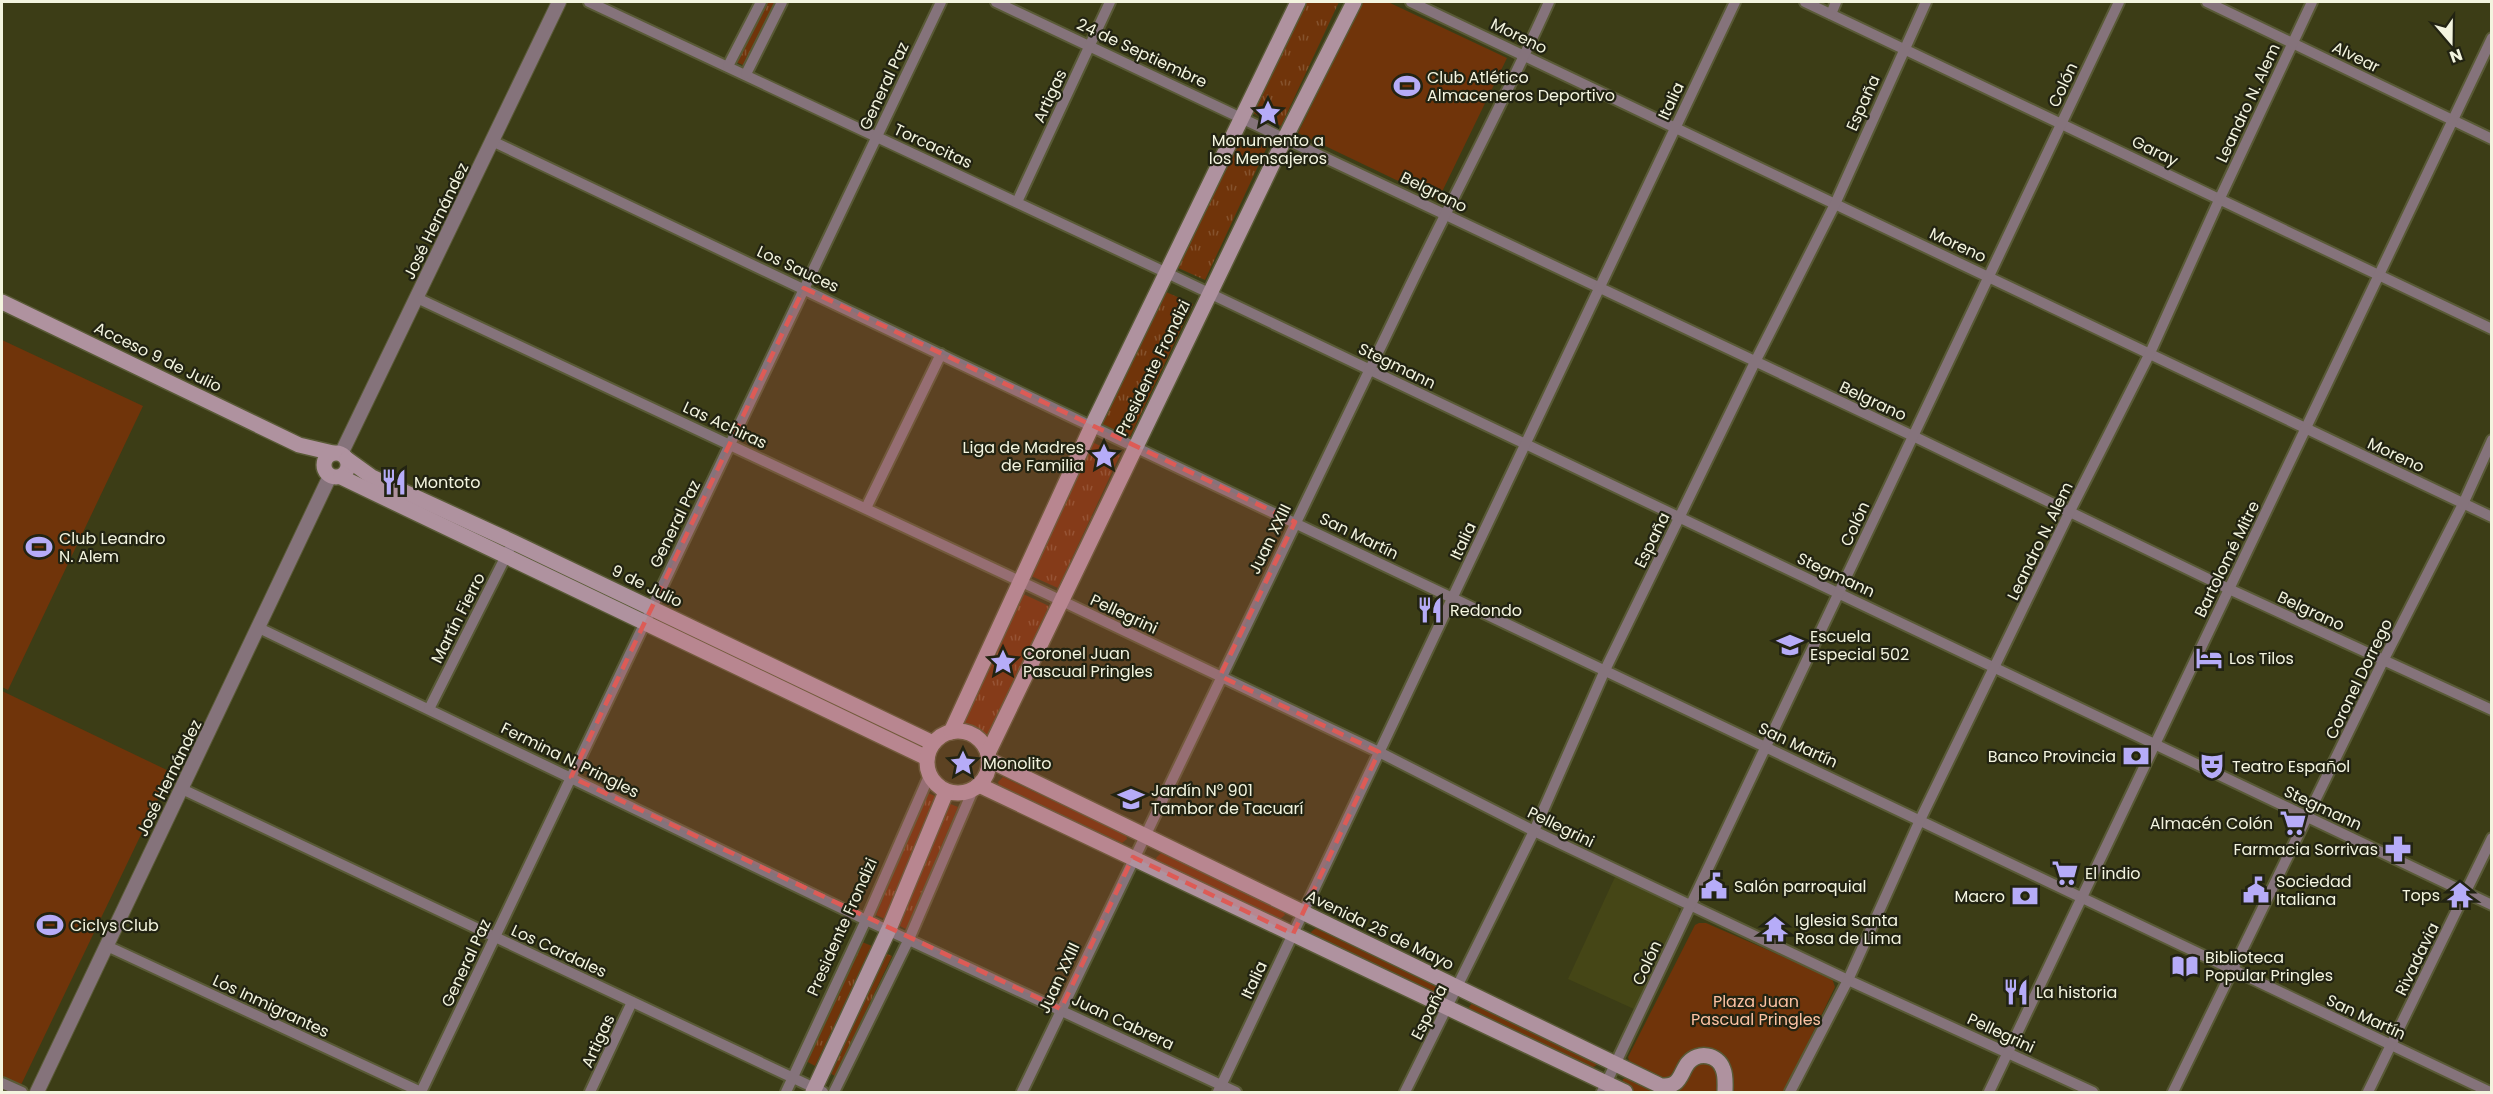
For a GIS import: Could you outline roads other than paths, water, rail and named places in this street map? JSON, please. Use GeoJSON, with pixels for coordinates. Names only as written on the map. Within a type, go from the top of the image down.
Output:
{"type":"FeatureCollection","features":[{"type":"Feature","properties":{"kind":"main road","name":"Presidente Frondizi"},"geometry":{"type":"LineString","coordinates":[[951,732],[1092,426],[1298,2]]}},
{"type":"Feature","properties":{"kind":"main road","name":"Presidente Frondizi"},"geometry":{"type":"LineString","coordinates":[[988,756],[1060,600],[1285,138],[1354,2]]}},
{"type":"Feature","properties":{"kind":"main road","name":"Acceso 9 de Julio"},"geometry":{"type":"LineString","coordinates":[[2,302],[299,445],[340,455]]}},
{"type":"Feature","properties":{"kind":"main road","name":"Acceso 9 de Julio"},"geometry":{"type":"LineString","coordinates":[[299,445],[332,474]]}},
{"type":"Feature","properties":{"kind":"main road"},"geometry":{"type":"LineString","coordinates":[[340,455],[347,470],[332,474],[324,461],[340,455]]}},
{"type":"Feature","properties":{"kind":"main road","name":"9 de Julio"},"geometry":{"type":"LineString","coordinates":[[340,455],[372,477],[933,743]]}},
{"type":"Feature","properties":{"kind":"main road","name":"9 de Julio"},"geometry":{"type":"LineString","coordinates":[[332,474],[927,758]]}},
{"type":"Feature","properties":{"kind":"main road"},"geometry":{"type":"LineString","coordinates":[[784,689],[790,675]]}},
{"type":"Feature","properties":{"kind":"main road"},"geometry":{"type":"LineString","coordinates":[[951,732],[969,733],[977,738],[988,756],[988,769],[976,787],[960,794],[946,792],[939,788],[929,776],[927,758],[933,743],[951,732]]}},
{"type":"Feature","properties":{"kind":"main road","name":"Avenida 25 de Mayo"},"geometry":{"type":"LineString","coordinates":[[988,756],[1143,836],[1661,1086],[1669,1086],[1677,1081],[1691,1060],[1708,1055],[1714,1057],[1723,1066],[1725,1092]]}},
{"type":"Feature","properties":{"kind":"main road"},"geometry":{"type":"LineString","coordinates":[[976,787],[1133,857],[1448,1008],[1604,1088],[1624,1092]]}},
{"type":"Feature","properties":{"kind":"main road"},"geometry":{"type":"LineString","coordinates":[[817,1091],[889,929],[946,792]]}},
{"type":"Feature","properties":{"kind":"street","name":"José Hernández"},"geometry":{"type":"LineString","coordinates":[[340,455],[559,2]]}},
{"type":"Feature","properties":{"kind":"street","name":"Torcacitas"},"geometry":{"type":"LineString","coordinates":[[589,2],[1167,273]]}},
{"type":"Feature","properties":{"kind":"street"},"geometry":{"type":"LineString","coordinates":[[728,66],[760,2]]}},
{"type":"Feature","properties":{"kind":"street"},"geometry":{"type":"LineString","coordinates":[[746,74],[782,2]]}},
{"type":"Feature","properties":{"kind":"street","name":"General Paz"},"geometry":{"type":"LineString","coordinates":[[421,1092],[941,2]]}},
{"type":"Feature","properties":{"kind":"street","name":"24 de Septiembre"},"geometry":{"type":"LineString","coordinates":[[996,2],[1242,117]]}},
{"type":"Feature","properties":{"kind":"street","name":"Artigas"},"geometry":{"type":"LineString","coordinates":[[1017,202],[1110,2]]}},
{"type":"Feature","properties":{"kind":"street","name":"Moreno"},"geometry":{"type":"LineString","coordinates":[[1411,2],[2492,517]]}},
{"type":"Feature","properties":{"kind":"street","name":"Juan XXIII"},"geometry":{"type":"LineString","coordinates":[[1022,1092],[1220,676],[1445,214],[1525,56],[1549,2]]}},
{"type":"Feature","properties":{"kind":"street","name":"Italia"},"geometry":{"type":"LineString","coordinates":[[1219,1089],[1735,2]]}},
{"type":"Feature","properties":{"kind":"street","name":"Garay"},"geometry":{"type":"LineString","coordinates":[[1805,2],[2492,329]]}},
{"type":"Feature","properties":{"kind":"street"},"geometry":{"type":"LineString","coordinates":[[1830,14],[1836,2]]}},
{"type":"Feature","properties":{"kind":"street","name":"España"},"geometry":{"type":"LineString","coordinates":[[1405,1092],[1534,831],[1605,670],[1755,362],[1835,204],[1926,2]]}},
{"type":"Feature","properties":{"kind":"street","name":"Colón"},"geometry":{"type":"LineString","coordinates":[[1604,1088],[2119,2]]}},
{"type":"Feature","properties":{"kind":"street","name":"Alvear"},"geometry":{"type":"LineString","coordinates":[[2207,2],[2492,139]]}},
{"type":"Feature","properties":{"kind":"street","name":"Leandro N. Alem"},"geometry":{"type":"LineString","coordinates":[[1790,1092],[1848,980],[1920,820],[2070,511],[2150,353],[2312,2]]}},
{"type":"Feature","properties":{"kind":"street","name":"Bartolomé Mitre"},"geometry":{"type":"LineString","coordinates":[[1989,1092],[2492,38]]}},
{"type":"Feature","properties":{"kind":"street","name":"Belgrano"},"geometry":{"type":"LineString","coordinates":[[1242,117],[2229,589],[2383,662],[2492,710]]}},
{"type":"Feature","properties":{"kind":"street","name":"Los Sauces"},"geometry":{"type":"LineString","coordinates":[[492,141],[1092,426]]}},
{"type":"Feature","properties":{"kind":"street","name":"Stegmann"},"geometry":{"type":"LineString","coordinates":[[1167,273],[2492,905]]}},
{"type":"Feature","properties":{"kind":"street","name":"Las Achiras"},"geometry":{"type":"LineString","coordinates":[[417,298],[1020,582]]}},
{"type":"Feature","properties":{"kind":"street"},"geometry":{"type":"LineString","coordinates":[[867,508],[941,354]]}},
{"type":"Feature","properties":{"kind":"street","name":"San Martín"},"geometry":{"type":"LineString","coordinates":[[1092,426],[2490,1092]]}},
{"type":"Feature","properties":{"kind":"street","name":"Coronel Dorrego"},"geometry":{"type":"LineString","coordinates":[[2174,1092],[2383,662],[2463,504],[2492,440]]}},
{"type":"Feature","properties":{"kind":"street","name":"José Hernández"},"geometry":{"type":"LineString","coordinates":[[37,1092],[332,474]]}},
{"type":"Feature","properties":{"kind":"street","name":"Martín Fierro"},"geometry":{"type":"LineString","coordinates":[[429,709],[513,542]]}},
{"type":"Feature","properties":{"kind":"street","name":"Pellegrini"},"geometry":{"type":"LineString","coordinates":[[1020,582],[1379,752],[1534,831],[1848,980],[2092,1092]]}},
{"type":"Feature","properties":{"kind":"street","name":"Fermina N. Pringles"},"geometry":{"type":"LineString","coordinates":[[259,628],[866,920]]}},
{"type":"Feature","properties":{"kind":"street","name":"Presidente Frondizi"},"geometry":{"type":"LineString","coordinates":[[786,1092],[866,920],[929,776]]}},
{"type":"Feature","properties":{"kind":"street"},"geometry":{"type":"LineString","coordinates":[[834,1092],[909,939],[976,787]]}},
{"type":"Feature","properties":{"kind":"street","name":"Los Cardales"},"geometry":{"type":"LineString","coordinates":[[182,789],[817,1091]]}},
{"type":"Feature","properties":{"kind":"street","name":"Rivadavia"},"geometry":{"type":"LineString","coordinates":[[2368,1092],[2492,838]]}},
{"type":"Feature","properties":{"kind":"street","name":"Juan Cabrera"},"geometry":{"type":"LineString","coordinates":[[866,920],[1061,1009],[1219,1089],[1236,1092]]}},
{"type":"Feature","properties":{"kind":"street","name":"Los Inmigrantes"},"geometry":{"type":"LineString","coordinates":[[107,946],[421,1092]]}},
{"type":"Feature","properties":{"kind":"street","name":"Artigas"},"geometry":{"type":"LineString","coordinates":[[590,1092],[632,1002]]}},
{"type":"Feature","properties":{"kind":"street"},"geometry":{"type":"LineString","coordinates":[[2,1083],[22,1092]]}},
{"type":"Feature","properties":{"kind":"place","name":"Club Atlético Almaceneros Deportivo"},"geometry":{"type":"Point","coordinates":[1407,86]}},
{"type":"Feature","properties":{"kind":"place","name":"Monumento a los Mensajeros"},"geometry":{"type":"Point","coordinates":[1268,113]}},
{"type":"Feature","properties":{"kind":"place","name":"Liga de Madres de Familia"},"geometry":{"type":"Point","coordinates":[1104,456]}},
{"type":"Feature","properties":{"kind":"place","name":"Montoto"},"geometry":{"type":"Point","coordinates":[394,482]}},
{"type":"Feature","properties":{"kind":"place","name":"Club Leandro N. Alem"},"geometry":{"type":"Point","coordinates":[39,547]}},
{"type":"Feature","properties":{"kind":"place","name":"Redondo"},"geometry":{"type":"Point","coordinates":[1430,610]}},
{"type":"Feature","properties":{"kind":"place","name":"Escuela Especial 502"},"geometry":{"type":"Point","coordinates":[1790,645]}},
{"type":"Feature","properties":{"kind":"place","name":"Los Tilos"},"geometry":{"type":"Point","coordinates":[2209,658]}},
{"type":"Feature","properties":{"kind":"place","name":"Coronel Juan Pascual Pringles"},"geometry":{"type":"Point","coordinates":[1003,662]}},
{"type":"Feature","properties":{"kind":"place","name":"Banco Provincia"},"geometry":{"type":"Point","coordinates":[2136,756]}},
{"type":"Feature","properties":{"kind":"place","name":"Monolito"},"geometry":{"type":"Point","coordinates":[963,763]}},
{"type":"Feature","properties":{"kind":"place","name":"Teatro Español"},"geometry":{"type":"Point","coordinates":[2212,766]}},
{"type":"Feature","properties":{"kind":"place","name":"Jardín N° 901 Tambor de Tacuarí"},"geometry":{"type":"Point","coordinates":[1131,799]}},
{"type":"Feature","properties":{"kind":"place","name":"Almacén Colón"},"geometry":{"type":"Point","coordinates":[2293,823]}},
{"type":"Feature","properties":{"kind":"place","name":"Farmacia Sorrivas"},"geometry":{"type":"Point","coordinates":[2398,849]}},
{"type":"Feature","properties":{"kind":"place","name":"El indio"},"geometry":{"type":"Point","coordinates":[2065,873]}},
{"type":"Feature","properties":{"kind":"place","name":"Salón parroquial"},"geometry":{"type":"Point","coordinates":[1714,886]}},
{"type":"Feature","properties":{"kind":"place","name":"Sociedad Italiana"},"geometry":{"type":"Point","coordinates":[2256,890]}},
{"type":"Feature","properties":{"kind":"place","name":"Tops"},"geometry":{"type":"Point","coordinates":[2460,895]}},
{"type":"Feature","properties":{"kind":"place","name":"Macro"},"geometry":{"type":"Point","coordinates":[2025,896]}},
{"type":"Feature","properties":{"kind":"place","name":"Ciclys Club"},"geometry":{"type":"Point","coordinates":[50,925]}},
{"type":"Feature","properties":{"kind":"place","name":"Iglesia Santa Rosa de Lima"},"geometry":{"type":"Point","coordinates":[1775,929]}},
{"type":"Feature","properties":{"kind":"place","name":"Biblioteca Popular Pringles"},"geometry":{"type":"Point","coordinates":[2185,966]}},
{"type":"Feature","properties":{"kind":"place","name":"La historia"},"geometry":{"type":"Point","coordinates":[2016,992]}},
{"type":"Feature","properties":{"kind":"park label","name":"Plaza Juan Pascual Pringles"},"geometry":{"type":"Point","coordinates":[1756,1010]}}]}
